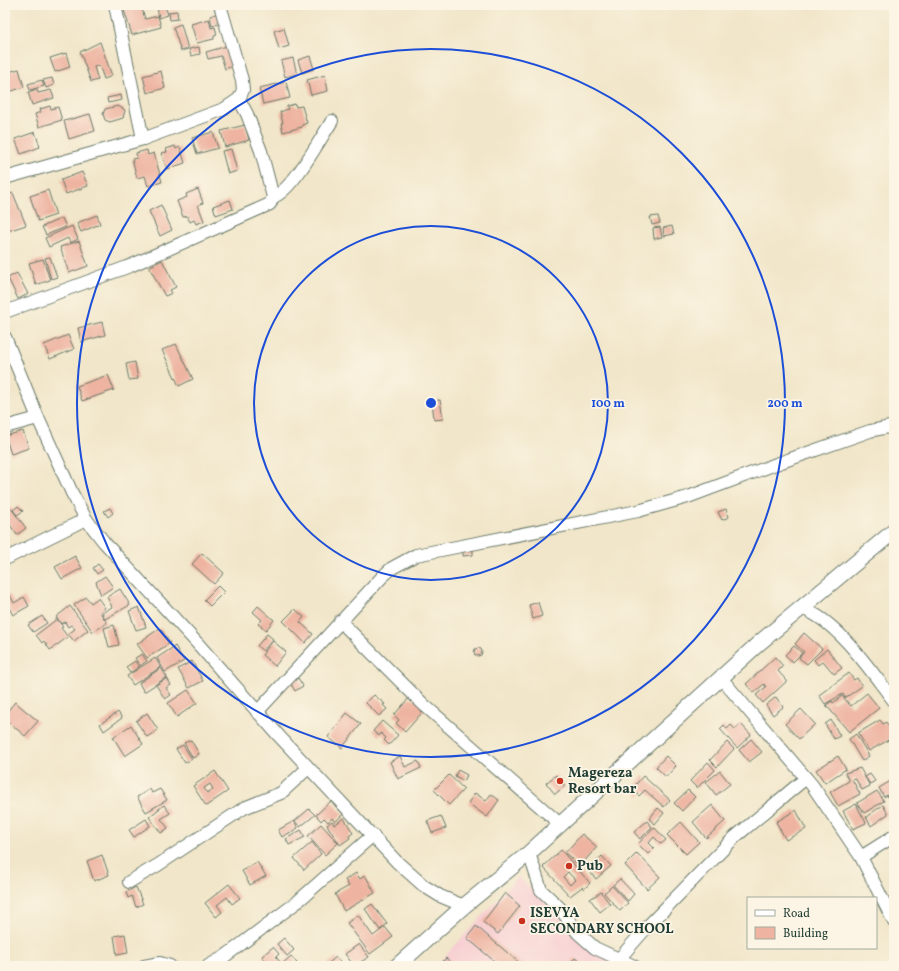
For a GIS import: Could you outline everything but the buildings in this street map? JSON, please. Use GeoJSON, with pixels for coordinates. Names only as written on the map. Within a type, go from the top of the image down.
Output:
{"type":"FeatureCollection","features":[{"type":"Feature","properties":{"kind":"street"},"geometry":{"type":"LineString","coordinates":[[115,5],[143,138]]}},
{"type":"Feature","properties":{"kind":"street"},"geometry":{"type":"LineString","coordinates":[[5,178],[143,138],[224,109],[240,99],[243,90],[242,80],[220,5]]}},
{"type":"Feature","properties":{"kind":"street"},"geometry":{"type":"LineString","coordinates":[[240,99],[248,114],[259,145],[273,198]]}},
{"type":"Feature","properties":{"kind":"street"},"geometry":{"type":"LineString","coordinates":[[5,312],[145,260],[270,204],[273,198],[284,191],[295,177],[332,121]]}},
{"type":"Feature","properties":{"kind":"street"},"geometry":{"type":"LineString","coordinates":[[5,337],[38,418],[86,520],[257,712],[397,862],[424,886],[440,896],[464,906]]}},
{"type":"Feature","properties":{"kind":"street"},"geometry":{"type":"LineString","coordinates":[[5,427],[38,418]]}},
{"type":"Feature","properties":{"kind":"street"},"geometry":{"type":"LineString","coordinates":[[257,712],[340,621],[392,568],[416,555],[638,511],[664,504],[688,497],[750,473],[870,431],[894,426]]}},
{"type":"Feature","properties":{"kind":"street"},"geometry":{"type":"LineString","coordinates":[[5,560],[50,536],[86,520]]}},
{"type":"Feature","properties":{"kind":"street"},"geometry":{"type":"LineString","coordinates":[[397,966],[464,906],[529,853],[758,644],[894,531]]}},
{"type":"Feature","properties":{"kind":"street"},"geometry":{"type":"LineString","coordinates":[[801,608],[820,617],[836,631],[894,700]]}},
{"type":"Feature","properties":{"kind":"street"},"geometry":{"type":"LineString","coordinates":[[340,621],[423,704],[560,824]]}},
{"type":"Feature","properties":{"kind":"street"},"geometry":{"type":"LineString","coordinates":[[721,678],[806,778],[861,857],[894,922]]}},
{"type":"Feature","properties":{"kind":"street"},"geometry":{"type":"LineString","coordinates":[[129,882],[158,865],[244,808],[281,793],[308,768]]}},
{"type":"Feature","properties":{"kind":"street"},"geometry":{"type":"LineString","coordinates":[[619,959],[647,927],[735,838],[806,778]]}},
{"type":"Feature","properties":{"kind":"street"},"geometry":{"type":"LineString","coordinates":[[208,966],[224,957],[296,903],[373,835]]}},
{"type":"Feature","properties":{"kind":"street"},"geometry":{"type":"LineString","coordinates":[[861,857],[894,836]]}},
{"type":"Feature","properties":{"kind":"street"},"geometry":{"type":"LineString","coordinates":[[529,853],[541,890],[559,907],[586,941],[634,966]]}},
{"type":"Feature","properties":{"kind":"street"},"geometry":{"type":"LineString","coordinates":[[144,966],[160,963],[170,966]]}},
{"type":"Feature","properties":{"kind":"shaded area","name":"ISEVYA SECONDARY SCHOOL"},"geometry":{"type":"Polygon","coordinates":[[[518,877],[617,966],[436,966],[518,877]]]}},
{"type":"Feature","properties":{"kind":"place","name":"Magereza Resort bar"},"geometry":{"type":"Point","coordinates":[560,781]}},
{"type":"Feature","properties":{"kind":"place","name":"Pub"},"geometry":{"type":"Point","coordinates":[569,866]}},
{"type":"Feature","properties":{"kind":"place","name":"ISEVYA SECONDARY SCHOOL"},"geometry":{"type":"Point","coordinates":[522,921]}}]}
